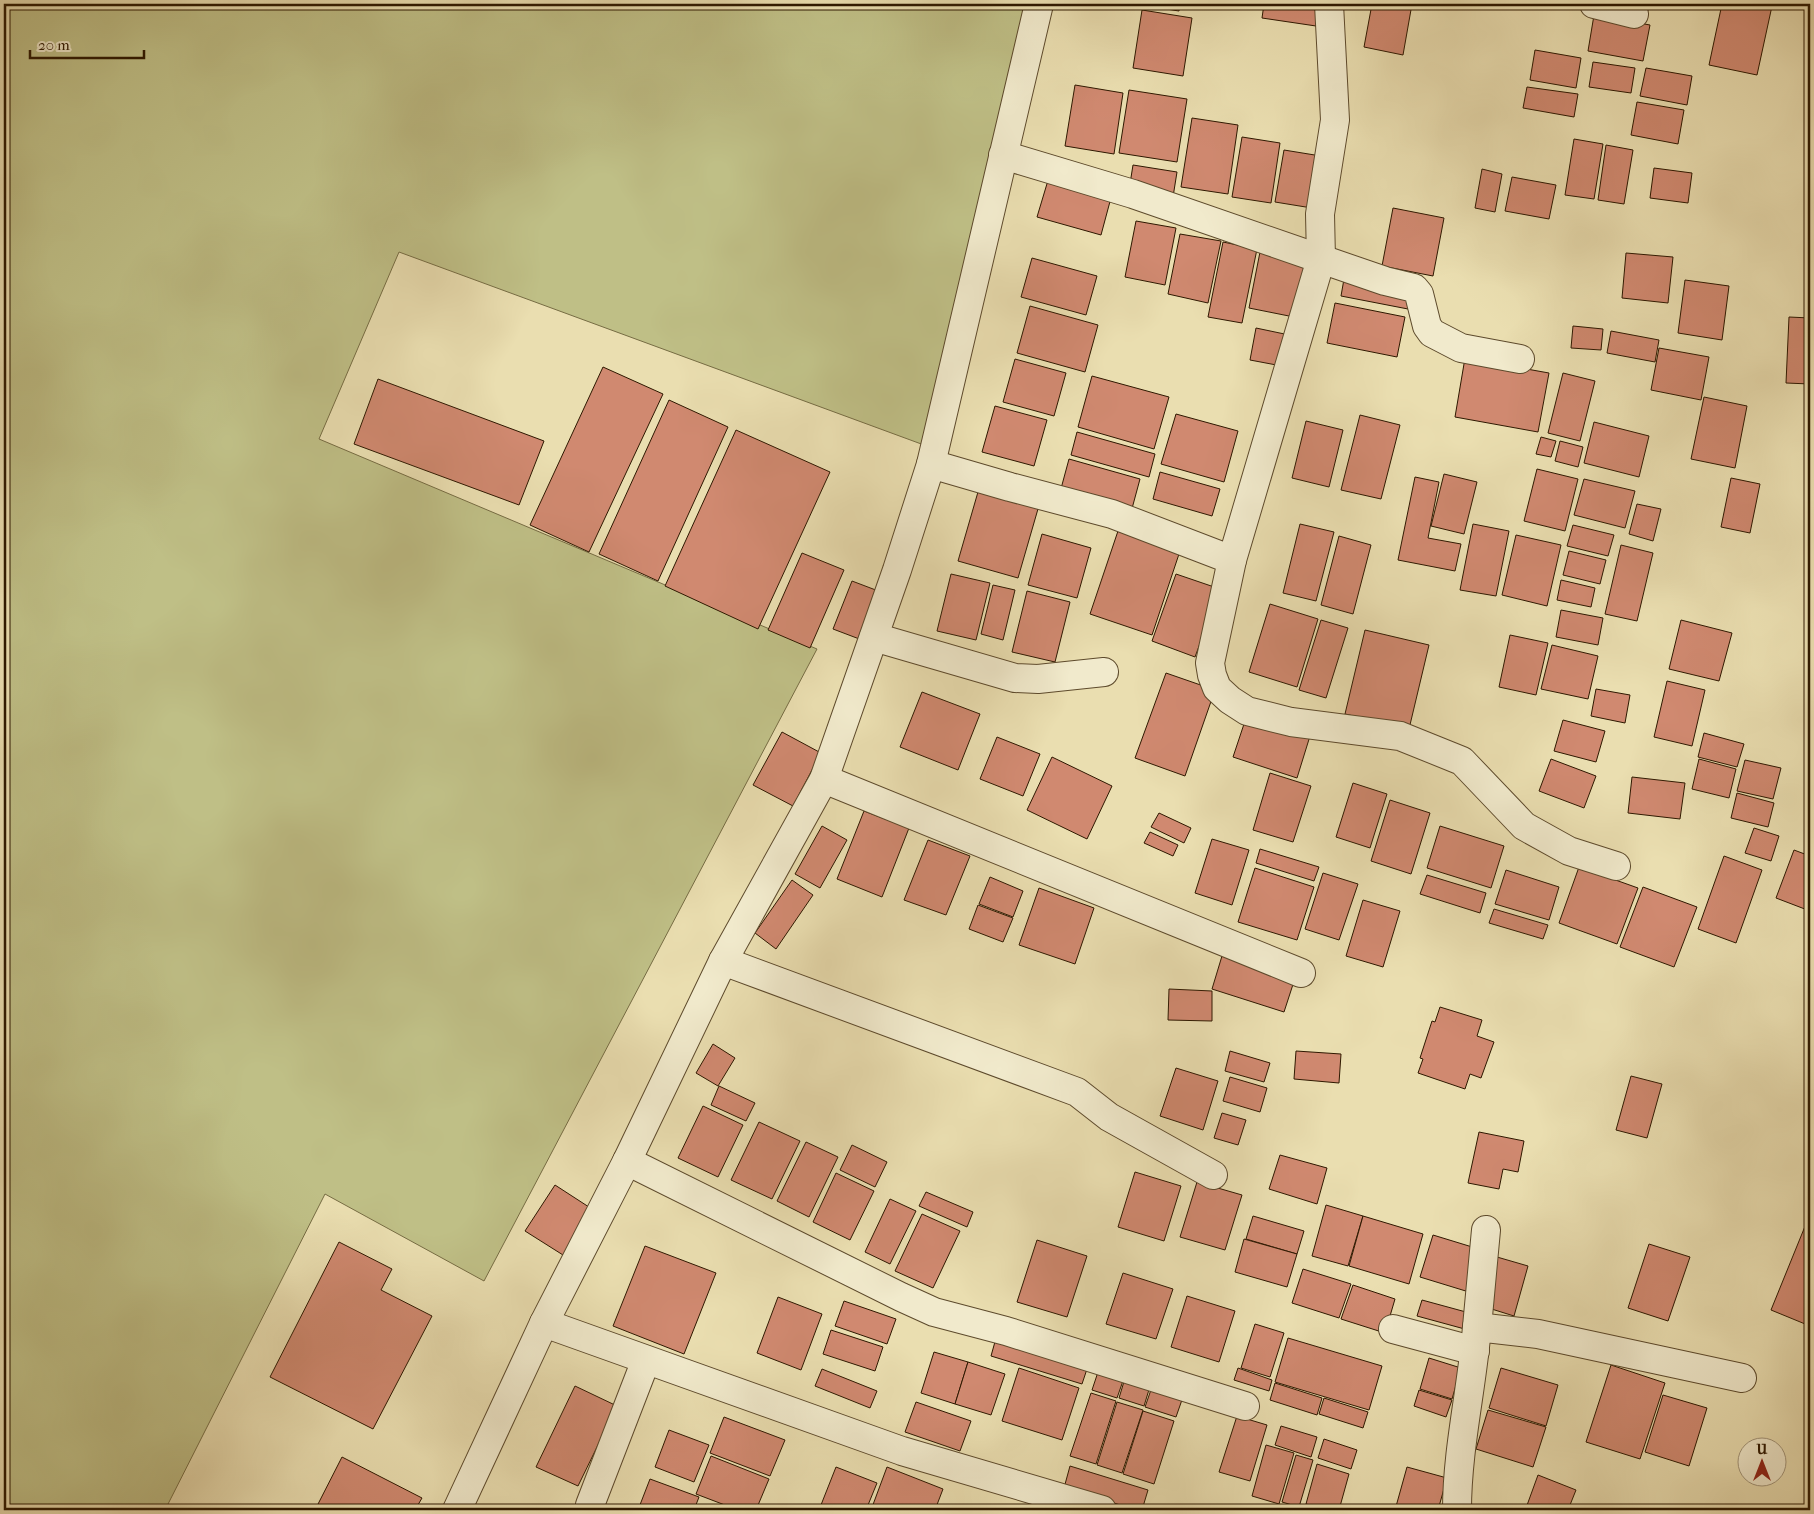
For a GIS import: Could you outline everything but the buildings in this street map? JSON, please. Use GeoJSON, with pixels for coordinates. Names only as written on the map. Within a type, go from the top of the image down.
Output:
{"type":"FeatureCollection","features":[{"type":"Feature","properties":{"kind":"street"},"geometry":{"type":"LineString","coordinates":[[458,1510],[544,1323],[627,1161],[723,961],[824,779],[931,464],[1039,4]]}},
{"type":"Feature","properties":{"kind":"street"},"geometry":{"type":"LineString","coordinates":[[1329,4],[1335,120],[1320,214],[1321,259],[1232,560],[1210,663],[1212,675],[1217,688],[1230,700],[1247,711],[1291,722],[1400,736],[1462,761],[1524,826],[1569,851],[1616,866]]}},
{"type":"Feature","properties":{"kind":"street"},"geometry":{"type":"LineString","coordinates":[[1594,4],[1634,14]]}},
{"type":"Feature","properties":{"kind":"street"},"geometry":{"type":"LineString","coordinates":[[1003,155],[1132,194],[1384,281],[1414,288],[1419,294],[1426,326],[1432,333],[1461,348],[1520,359]]}},
{"type":"Feature","properties":{"kind":"street"},"geometry":{"type":"LineString","coordinates":[[931,464],[1010,488],[1112,514],[1232,560]]}},
{"type":"Feature","properties":{"kind":"street"},"geometry":{"type":"LineString","coordinates":[[874,636],[1015,678],[1038,678],[1104,672]]}},
{"type":"Feature","properties":{"kind":"street"},"geometry":{"type":"LineString","coordinates":[[824,779],[1301,973]]}},
{"type":"Feature","properties":{"kind":"street"},"geometry":{"type":"LineString","coordinates":[[723,961],[1077,1092],[1109,1117],[1213,1175]]}},
{"type":"Feature","properties":{"kind":"street"},"geometry":{"type":"LineString","coordinates":[[627,1161],[901,1298],[934,1312],[1006,1331],[1245,1406]]}},
{"type":"Feature","properties":{"kind":"street"},"geometry":{"type":"LineString","coordinates":[[1457,1510],[1460,1462],[1476,1339],[1486,1230]]}},
{"type":"Feature","properties":{"kind":"street"},"geometry":{"type":"LineString","coordinates":[[544,1323],[902,1451],[1102,1510]]}},
{"type":"Feature","properties":{"kind":"street"},"geometry":{"type":"LineString","coordinates":[[1393,1329],[1476,1339],[1538,1334],[1742,1378]]}},
{"type":"Feature","properties":{"kind":"street"},"geometry":{"type":"LineString","coordinates":[[590,1505],[646,1360]]}},
{"type":"Feature","properties":{"kind":"green space"},"geometry":{"type":"Polygon","coordinates":[[[4,4],[1034,4],[924,445],[399,252],[319,439],[817,649],[484,1281],[325,1194],[165,1510],[4,1510],[4,4]]]}}]}
